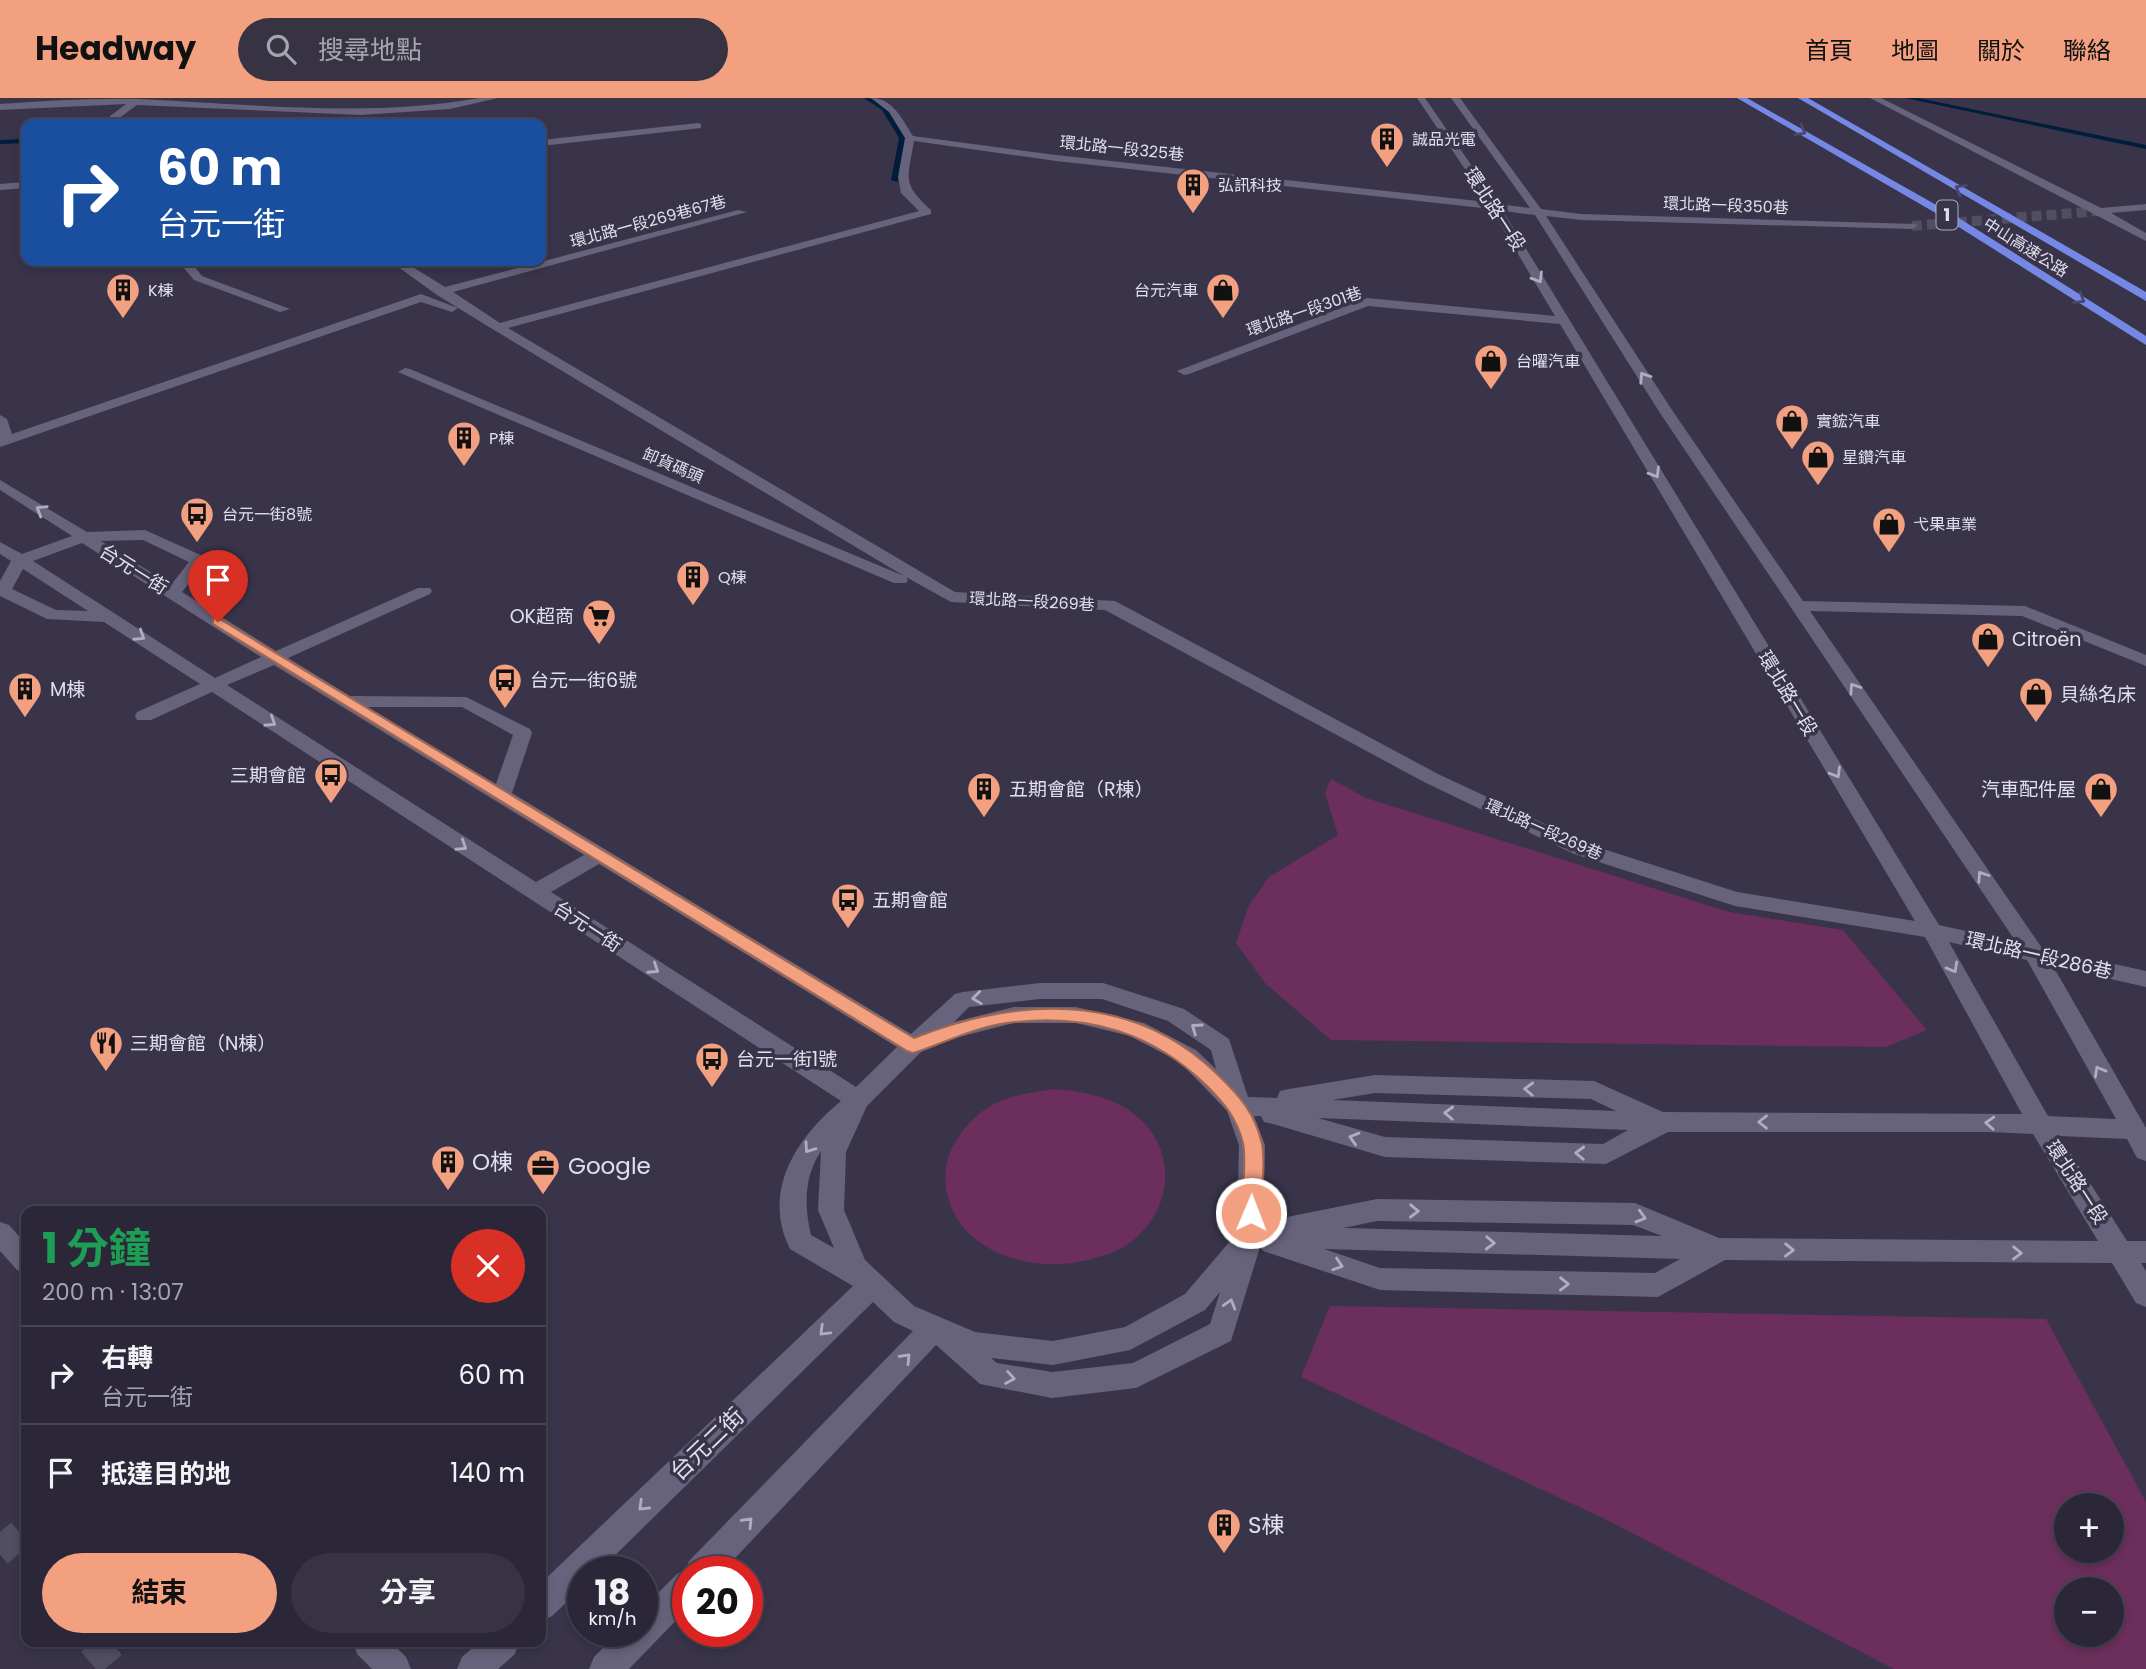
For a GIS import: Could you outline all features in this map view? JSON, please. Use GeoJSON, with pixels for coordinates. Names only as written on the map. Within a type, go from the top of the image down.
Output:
{"type":"FeatureCollection","features":[{"type":"Feature","properties":{"kind":"highway","name":"中山高速公路"},"geometry":{"type":"LineString","coordinates":[[1741,98],[1950,217],[2146,341]]}},
{"type":"Feature","properties":{"kind":"highway","name":"中山高速公路"},"geometry":{"type":"LineString","coordinates":[[1802,98],[2146,297]]}},
{"type":"Feature","properties":{"kind":"street"},"geometry":{"type":"LineString","coordinates":[[0,107],[135,102],[278,113],[373,112],[494,98]]}},
{"type":"Feature","properties":{"kind":"street"},"geometry":{"type":"LineString","coordinates":[[498,327],[927,212],[905,193],[903,177],[910,138],[892,110],[875,98]]}},
{"type":"Feature","properties":{"kind":"street","name":"環北路一段"},"geometry":{"type":"LineString","coordinates":[[1421,98],[1496,208],[1932,931],[2042,1127],[2134,1252],[2146,1295]]}},
{"type":"Feature","properties":{"kind":"street","name":"環北路一段"},"geometry":{"type":"LineString","coordinates":[[1455,98],[1539,213],[1667,413],[2035,954],[2146,1151]]}},
{"type":"Feature","properties":{"kind":"street"},"geometry":{"type":"LineString","coordinates":[[1874,98],[2099,211],[2146,238]]}},
{"type":"Feature","properties":{"kind":"street"},"geometry":{"type":"LineString","coordinates":[[112,119],[135,102]]}},
{"type":"Feature","properties":{"kind":"street"},"geometry":{"type":"LineString","coordinates":[[372,119],[373,112]]}},
{"type":"Feature","properties":{"kind":"street"},"geometry":{"type":"LineString","coordinates":[[546,142],[698,126]]}},
{"type":"Feature","properties":{"kind":"street","name":"環北路一段325巷"},"geometry":{"type":"LineString","coordinates":[[910,138],[1539,213]]}},
{"type":"Feature","properties":{"kind":"street"},"geometry":{"type":"LineString","coordinates":[[0,187],[21,185]]}},
{"type":"Feature","properties":{"kind":"street"},"geometry":{"type":"LineString","coordinates":[[2099,211],[2146,207]]}},
{"type":"Feature","properties":{"kind":"street","name":"環北路一段269巷67巷"},"geometry":{"type":"LineString","coordinates":[[546,264],[742,212]]}},
{"type":"Feature","properties":{"kind":"street","name":"環北路一段350巷"},"geometry":{"type":"LineString","coordinates":[[1539,213],[1912,226]]}},
{"type":"Feature","properties":{"kind":"street"},"geometry":{"type":"LineString","coordinates":[[188,266],[198,278],[284,309]]}},
{"type":"Feature","properties":{"kind":"street"},"geometry":{"type":"LineString","coordinates":[[403,266],[480,316]]}},
{"type":"Feature","properties":{"kind":"street","name":"環北路一段269巷67巷"},"geometry":{"type":"LineString","coordinates":[[440,292],[538,266]]}},
{"type":"Feature","properties":{"kind":"street"},"geometry":{"type":"LineString","coordinates":[[0,419],[3,442],[421,298],[480,316]]}},
{"type":"Feature","properties":{"kind":"street","name":"環北路一段301巷"},"geometry":{"type":"LineString","coordinates":[[1184,372],[1367,302],[1564,321]]}},
{"type":"Feature","properties":{"kind":"street","name":"環北路一段269巷"},"geometry":{"type":"LineString","coordinates":[[480,316],[951,597],[1109,605],[1336,729],[1431,778],[1581,849],[1735,899],[1932,931]]}},
{"type":"Feature","properties":{"kind":"street","name":"卸貨碼頭"},"geometry":{"type":"LineString","coordinates":[[405,372],[915,586],[929,584]]}},
{"type":"Feature","properties":{"kind":"street","name":"台元一街"},"geometry":{"type":"LineString","coordinates":[[0,484],[275,658],[913,1046]]}},
{"type":"Feature","properties":{"kind":"street"},"geometry":{"type":"LineString","coordinates":[[110,617],[54,615],[3,591],[19,561],[84,537],[145,535],[199,560],[173,593]]}},
{"type":"Feature","properties":{"kind":"street","name":"台元一街"},"geometry":{"type":"LineString","coordinates":[[0,547],[858,1100]]}},
{"type":"Feature","properties":{"kind":"street"},"geometry":{"type":"LineString","coordinates":[[144,716],[424,591]]}},
{"type":"Feature","properties":{"kind":"street"},"geometry":{"type":"LineString","coordinates":[[1798,606],[2025,611],[2146,660]]}},
{"type":"Feature","properties":{"kind":"street"},"geometry":{"type":"LineString","coordinates":[[346,701],[466,702],[523,733],[502,796]]}},
{"type":"Feature","properties":{"kind":"street"},"geometry":{"type":"LineString","coordinates":[[535,892],[600,855]]}},
{"type":"Feature","properties":{"kind":"street","name":"環北路一段286巷"},"geometry":{"type":"LineString","coordinates":[[1932,931],[2146,979]]}},
{"type":"Feature","properties":{"kind":"street"},"geometry":{"type":"LineString","coordinates":[[873,1283],[799,1241],[791,1213],[798,1164],[822,1130],[858,1100],[913,1046],[954,1030],[1014,1015],[1076,1015],[1136,1029],[1188,1056],[1238,1105],[1252,1145],[1250,1236],[1221,1332],[1136,1375],[1052,1385],[990,1375],[935,1327]]}},
{"type":"Feature","properties":{"kind":"street"},"geometry":{"type":"LineString","coordinates":[[858,1100],[833,1152],[831,1210],[855,1267],[904,1314],[972,1344],[1053,1353],[1130,1338],[1195,1302],[1250,1236]]}},
{"type":"Feature","properties":{"kind":"street"},"geometry":{"type":"LineString","coordinates":[[1238,1105],[1385,1147],[1606,1154],[1664,1122]]}},
{"type":"Feature","properties":{"kind":"street"},"geometry":{"type":"LineString","coordinates":[[1238,1105],[1664,1122],[1989,1122],[2132,1130]]}},
{"type":"Feature","properties":{"kind":"street"},"geometry":{"type":"LineString","coordinates":[[0,1233],[21,1256]]}},
{"type":"Feature","properties":{"kind":"street"},"geometry":{"type":"LineString","coordinates":[[1250,1236],[1380,1279],[1658,1285],[1721,1249]]}},
{"type":"Feature","properties":{"kind":"street"},"geometry":{"type":"LineString","coordinates":[[1250,1236],[1721,1249],[2134,1252]]}},
{"type":"Feature","properties":{"kind":"street","name":"台元二街"},"geometry":{"type":"LineString","coordinates":[[546,1600],[873,1283]]}},
{"type":"Feature","properties":{"kind":"street"},"geometry":{"type":"LineString","coordinates":[[715,1556],[935,1327]]}},
{"type":"Feature","properties":{"kind":"street"},"geometry":{"type":"LineString","coordinates":[[606,1669],[672,1601]]}},
{"type":"Feature","properties":{"kind":"street"},"geometry":{"type":"LineString","coordinates":[[374,1647],[394,1669]]}},
{"type":"Feature","properties":{"kind":"street"},"geometry":{"type":"LineString","coordinates":[[474,1669],[498,1647]]}},
{"type":"Feature","properties":{"kind":"shaded area"},"geometry":{"type":"Polygon","coordinates":[[[1331,779],[1366,798],[1729,912],[1843,930],[1927,1030],[1886,1047],[1331,1040],[1265,983],[1236,943],[1249,905],[1269,877],[1338,835],[1325,793],[1331,779]]]}},
{"type":"Feature","properties":{"kind":"shaded area"},"geometry":{"type":"Polygon","coordinates":[[[1054,1089],[1104,1098],[1138,1117],[1151,1132],[1160,1149],[1165,1167],[1165,1186],[1160,1204],[1150,1222],[1124,1247],[1083,1261],[1042,1264],[1000,1254],[982,1244],[966,1230],[954,1213],[945,1178],[948,1157],[954,1144],[982,1111],[1015,1096],[1054,1089]]]}},
{"type":"Feature","properties":{"kind":"shaded area"},"geometry":{"type":"Polygon","coordinates":[[[1330,1306],[2046,1319],[2146,1502],[2146,1669],[1894,1669],[1605,1519],[1301,1377],[1330,1306]]]}},
{"type":"Feature","properties":{"kind":"waterway"},"geometry":{"type":"LineString","coordinates":[[867,98],[884,109],[903,138],[895,180]]}},
{"type":"Feature","properties":{"kind":"waterway"},"geometry":{"type":"LineString","coordinates":[[1908,98],[2146,147]]}},
{"type":"Feature","properties":{"kind":"waterway"},"geometry":{"type":"LineString","coordinates":[[0,142],[21,141]]}},
{"type":"Feature","properties":{"kind":"tunnel"},"geometry":{"type":"LineString","coordinates":[[1912,226],[2099,211]]}},
{"type":"Feature","properties":{"kind":"tunnel"},"geometry":{"type":"LineString","coordinates":[[0,1532],[21,1557]]}},
{"type":"Feature","properties":{"kind":"tunnel"},"geometry":{"type":"LineString","coordinates":[[96,1647],[115,1669]]}},
{"type":"Feature","properties":{"kind":"place","name":"誠品光電"},"geometry":{"type":"Point","coordinates":[1387,169]}},
{"type":"Feature","properties":{"kind":"place","name":"弘訊科技"},"geometry":{"type":"Point","coordinates":[1193,215]}},
{"type":"Feature","properties":{"kind":"place","name":"K棟"},"geometry":{"type":"Point","coordinates":[123,320]}},
{"type":"Feature","properties":{"kind":"place","name":"台元汽車"},"geometry":{"type":"Point","coordinates":[1223,320]}},
{"type":"Feature","properties":{"kind":"place","name":"台曜汽車"},"geometry":{"type":"Point","coordinates":[1491,391]}},
{"type":"Feature","properties":{"kind":"place","name":"實鋐汽車"},"geometry":{"type":"Point","coordinates":[1792,451]}},
{"type":"Feature","properties":{"kind":"place","name":"P棟"},"geometry":{"type":"Point","coordinates":[464,468]}},
{"type":"Feature","properties":{"kind":"place","name":"星鑽汽車"},"geometry":{"type":"Point","coordinates":[1818,487]}},
{"type":"Feature","properties":{"kind":"place","name":"台元一街8號"},"geometry":{"type":"Point","coordinates":[197,544]}},
{"type":"Feature","properties":{"kind":"place","name":"弋果車業"},"geometry":{"type":"Point","coordinates":[1889,554]}},
{"type":"Feature","properties":{"kind":"place","name":"Q棟"},"geometry":{"type":"Point","coordinates":[693,607]}},
{"type":"Feature","properties":{"kind":"place","name":"OK超商"},"geometry":{"type":"Point","coordinates":[599,646]}},
{"type":"Feature","properties":{"kind":"place","name":"Citroën"},"geometry":{"type":"Point","coordinates":[1988,669]}},
{"type":"Feature","properties":{"kind":"place","name":"台元一街6號"},"geometry":{"type":"Point","coordinates":[505,710]}},
{"type":"Feature","properties":{"kind":"place","name":"M棟"},"geometry":{"type":"Point","coordinates":[25,719]}},
{"type":"Feature","properties":{"kind":"place","name":"貝絲名床"},"geometry":{"type":"Point","coordinates":[2036,724]}},
{"type":"Feature","properties":{"kind":"place","name":"三期會館"},"geometry":{"type":"Point","coordinates":[331,805]}},
{"type":"Feature","properties":{"kind":"place","name":"五期會館（R棟）"},"geometry":{"type":"Point","coordinates":[984,819]}},
{"type":"Feature","properties":{"kind":"place","name":"汽車配件屋"},"geometry":{"type":"Point","coordinates":[2101,819]}},
{"type":"Feature","properties":{"kind":"place","name":"五期會館"},"geometry":{"type":"Point","coordinates":[848,930]}},
{"type":"Feature","properties":{"kind":"place","name":"三期會館（N棟）"},"geometry":{"type":"Point","coordinates":[106,1073]}},
{"type":"Feature","properties":{"kind":"place","name":"台元一街1號"},"geometry":{"type":"Point","coordinates":[712,1089]}},
{"type":"Feature","properties":{"kind":"place","name":"O棟"},"geometry":{"type":"Point","coordinates":[448,1192]}},
{"type":"Feature","properties":{"kind":"place","name":"Google"},"geometry":{"type":"Point","coordinates":[543,1196]}},
{"type":"Feature","properties":{"kind":"place","name":"S棟"},"geometry":{"type":"Point","coordinates":[1224,1555]}},
{"type":"Feature","properties":{"kind":"route"},"geometry":{"type":"LineString","coordinates":[[218,622],[913,1046],[954,1030],[1014,1015],[1076,1015],[1136,1029],[1188,1056],[1238,1105],[1252,1145],[1251,1213]]}}]}
